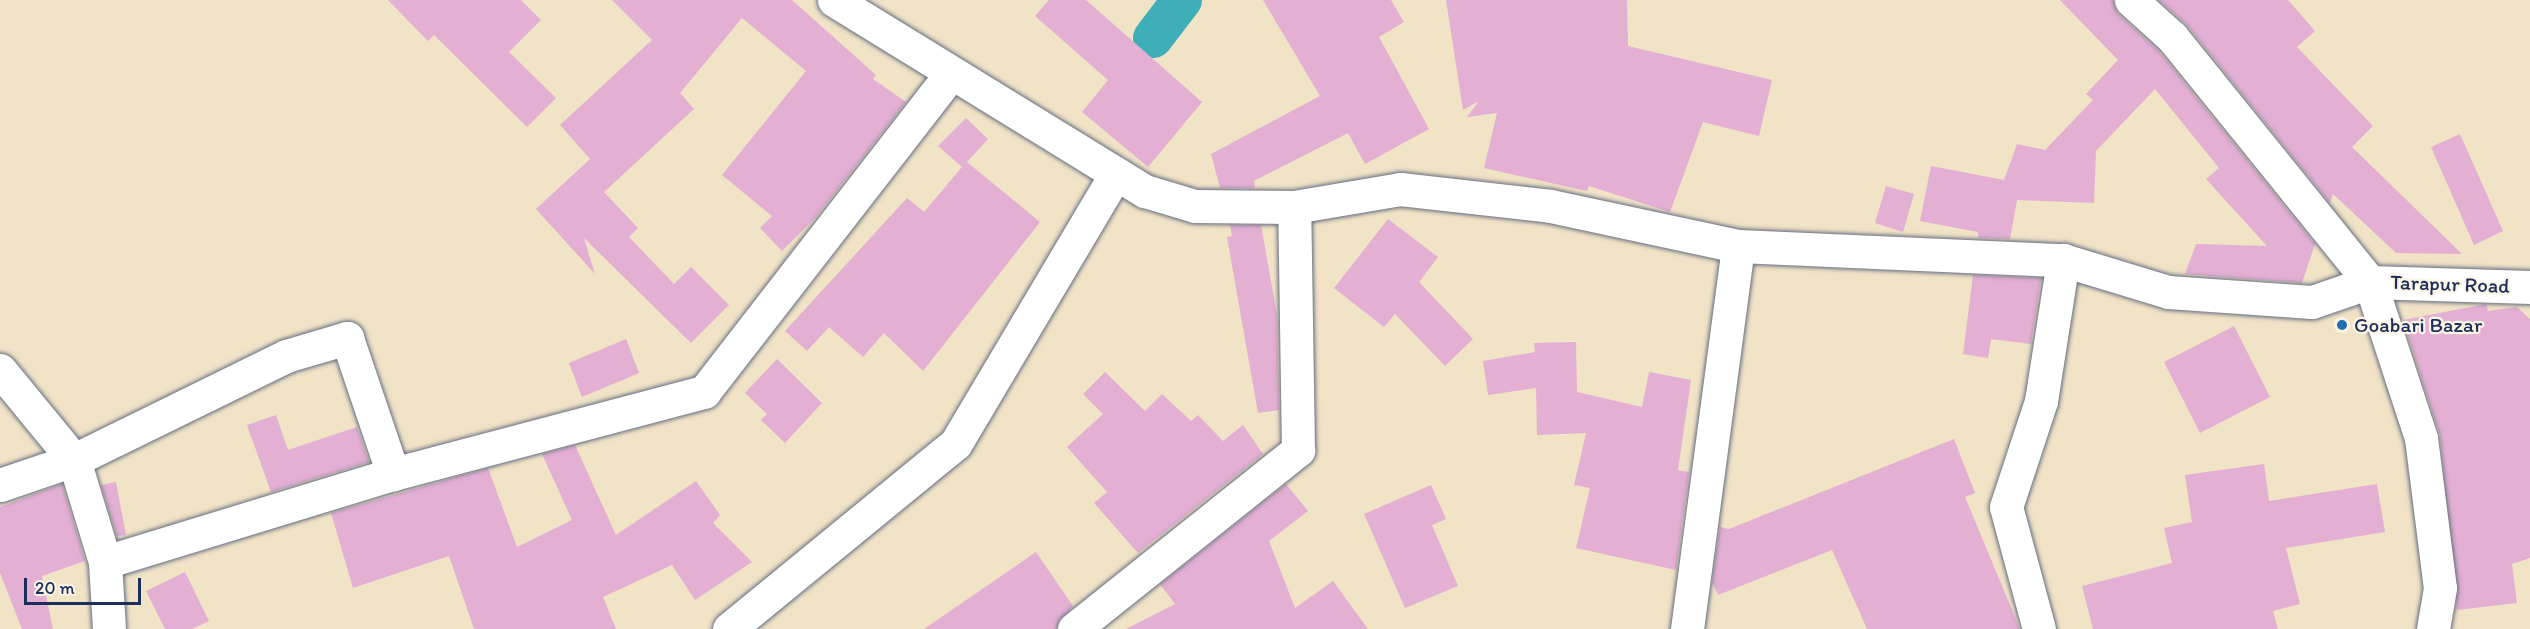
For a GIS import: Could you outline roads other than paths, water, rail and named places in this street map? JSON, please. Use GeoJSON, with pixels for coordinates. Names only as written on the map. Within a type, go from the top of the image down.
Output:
{"type":"FeatureCollection","features":[{"type":"Feature","properties":{"kind":"street"},"geometry":{"type":"LineString","coordinates":[[834,0],[951,74],[1145,191],[1195,206],[1294,207],[1400,189],[1551,206],[1738,246],[2063,261],[2168,292],[2312,302],[2370,282]]}},
{"type":"Feature","properties":{"kind":"street"},"geometry":{"type":"LineString","coordinates":[[2132,0],[2172,37],[2370,282],[2421,438],[2440,588],[2433,629]]}},
{"type":"Feature","properties":{"kind":"street"},"geometry":{"type":"LineString","coordinates":[[105,562],[393,474],[704,392],[951,74]]}},
{"type":"Feature","properties":{"kind":"street"},"geometry":{"type":"LineString","coordinates":[[729,629],[956,443],[1116,174]]}},
{"type":"Feature","properties":{"kind":"street"},"geometry":{"type":"LineString","coordinates":[[1074,629],[1298,450],[1294,207]]}},
{"type":"Feature","properties":{"kind":"street"},"geometry":{"type":"LineString","coordinates":[[1688,629],[1738,246]]}},
{"type":"Feature","properties":{"kind":"street"},"geometry":{"type":"LineString","coordinates":[[2039,629],[2006,507],[2041,401],[2063,261]]}},
{"type":"Feature","properties":{"kind":"street","name":"Tarapur Road"},"geometry":{"type":"LineString","coordinates":[[2370,282],[2530,287]]}},
{"type":"Feature","properties":{"kind":"street"},"geometry":{"type":"LineString","coordinates":[[0,485],[74,460],[286,356],[347,338],[393,474]]}},
{"type":"Feature","properties":{"kind":"street"},"geometry":{"type":"LineString","coordinates":[[0,370],[74,460],[105,562],[109,629]]}},
{"type":"Feature","properties":{"kind":"waterway"},"geometry":{"type":"LineString","coordinates":[[1153,38],[1182,0]]}},
{"type":"Feature","properties":{"kind":"place","name":"Goabari Bazar"},"geometry":{"type":"Point","coordinates":[2342,325]}}]}
